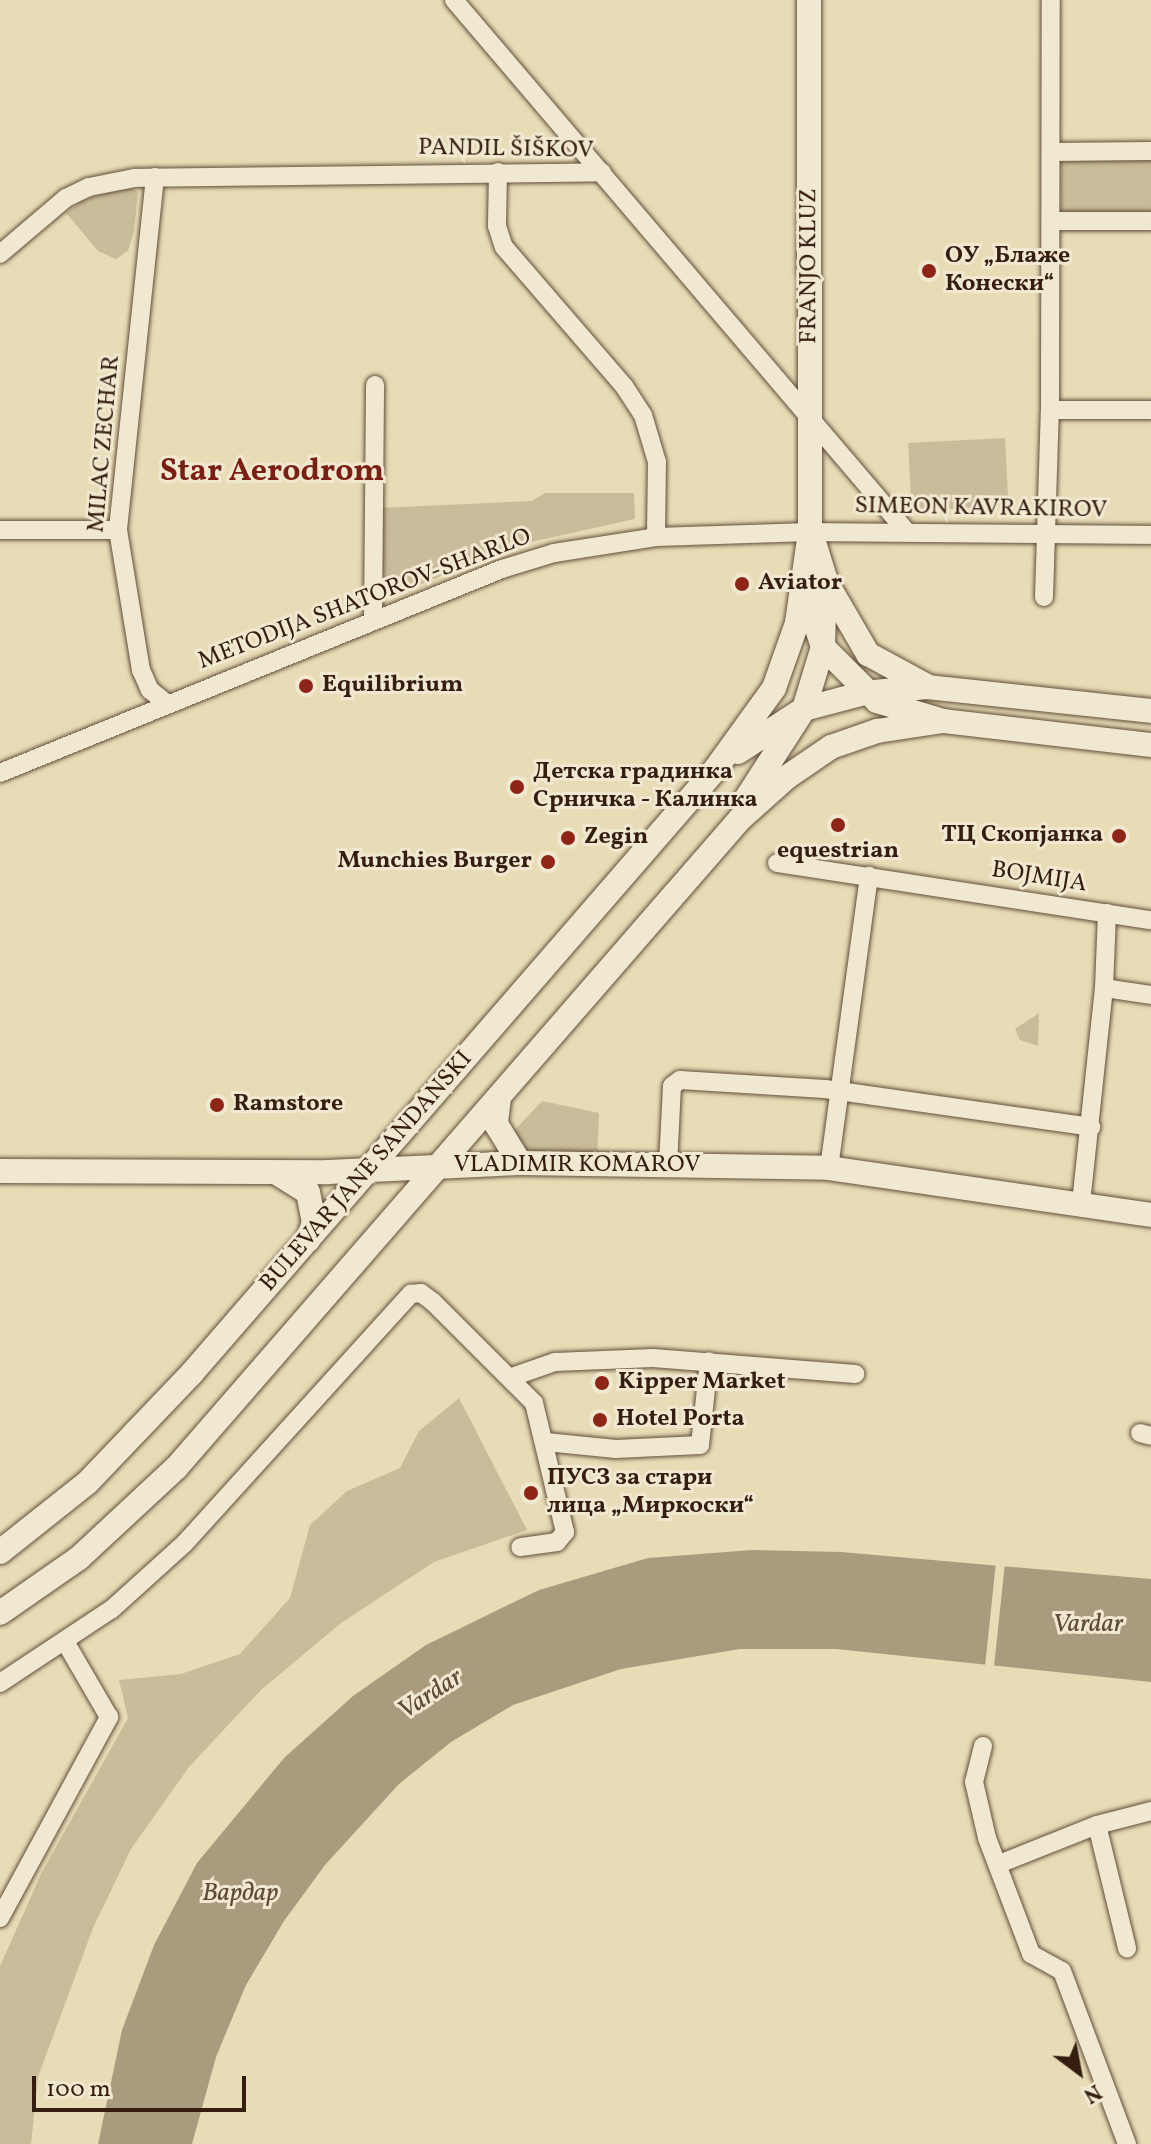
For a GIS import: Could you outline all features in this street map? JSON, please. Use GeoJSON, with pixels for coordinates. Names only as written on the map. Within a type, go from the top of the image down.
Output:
{"type":"FeatureCollection","features":[{"type":"Feature","properties":{"kind":"street"},"geometry":{"type":"LineString","coordinates":[[454,0],[602,172]]}},
{"type":"Feature","properties":{"kind":"street","name":"FRANJO KLUZ"},"geometry":{"type":"LineString","coordinates":[[804,709],[823,647],[810,532],[809,0]]}},
{"type":"Feature","properties":{"kind":"street"},"geometry":{"type":"LineString","coordinates":[[1044,597],[1050,410],[1051,0]]}},
{"type":"Feature","properties":{"kind":"street"},"geometry":{"type":"LineString","coordinates":[[1051,152],[1151,151]]}},
{"type":"Feature","properties":{"kind":"street"},"geometry":{"type":"LineString","coordinates":[[498,172],[497,226],[504,247],[624,386],[643,415],[657,462],[656,537]]}},
{"type":"Feature","properties":{"kind":"street","name":"PANDIL ŠIŠKOV"},"geometry":{"type":"LineString","coordinates":[[0,254],[51,208],[89,187],[155,177],[602,172],[907,532]]}},
{"type":"Feature","properties":{"kind":"street","name":"MILAC ZECHAR"},"geometry":{"type":"LineString","coordinates":[[155,177],[118,530],[141,670],[150,690],[167,704]]}},
{"type":"Feature","properties":{"kind":"street"},"geometry":{"type":"LineString","coordinates":[[1051,221],[1151,221]]}},
{"type":"Feature","properties":{"kind":"street"},"geometry":{"type":"LineString","coordinates":[[373,620],[375,385]]}},
{"type":"Feature","properties":{"kind":"street"},"geometry":{"type":"LineString","coordinates":[[1050,410],[1151,410]]}},
{"type":"Feature","properties":{"kind":"street"},"geometry":{"type":"LineString","coordinates":[[0,530],[118,530]]}},
{"type":"Feature","properties":{"kind":"street","name":"METODIJA SHATOROV-SHARLO"},"geometry":{"type":"LineString","coordinates":[[0,773],[373,620],[554,553],[656,537],[810,532]]}},
{"type":"Feature","properties":{"kind":"street","name":"SIMEON KAVRAKIROV"},"geometry":{"type":"LineString","coordinates":[[810,532],[1151,535]]}},
{"type":"Feature","properties":{"kind":"street"},"geometry":{"type":"LineString","coordinates":[[815,584],[868,654],[927,687]]}},
{"type":"Feature","properties":{"kind":"street"},"geometry":{"type":"LineString","coordinates":[[714,771],[774,688],[815,584]]}},
{"type":"Feature","properties":{"kind":"street"},"geometry":{"type":"LineString","coordinates":[[823,647],[864,693],[899,710],[943,721],[1151,745]]}},
{"type":"Feature","properties":{"kind":"street"},"geometry":{"type":"LineString","coordinates":[[714,771],[804,709],[864,693],[927,687],[1151,711]]}},
{"type":"Feature","properties":{"kind":"street","name":"BULEVAR JANE SANDANSKI"},"geometry":{"type":"LineString","coordinates":[[0,1613],[79,1558],[143,1503],[499,1098],[712,847],[804,709]]}},
{"type":"Feature","properties":{"kind":"street","name":"BULEVAR JANE SANDANSKI"},"geometry":{"type":"LineString","coordinates":[[712,847],[787,777],[857,737],[943,721]]}},
{"type":"Feature","properties":{"kind":"street","name":"BULEVAR JANE SANDANSKI"},"geometry":{"type":"LineString","coordinates":[[0,1552],[47,1517],[119,1451],[370,1170],[714,771]]}},
{"type":"Feature","properties":{"kind":"street","name":"BOJMIJA"},"geometry":{"type":"LineString","coordinates":[[777,863],[1151,920]]}},
{"type":"Feature","properties":{"kind":"street"},"geometry":{"type":"LineString","coordinates":[[829,1168],[869,876]]}},
{"type":"Feature","properties":{"kind":"street"},"geometry":{"type":"LineString","coordinates":[[1081,1203],[1104,988],[1107,913]]}},
{"type":"Feature","properties":{"kind":"street"},"geometry":{"type":"LineString","coordinates":[[1104,988],[1151,995]]}},
{"type":"Feature","properties":{"kind":"street"},"geometry":{"type":"LineString","coordinates":[[668,1165],[675,1082],[839,1091],[1091,1127]]}},
{"type":"Feature","properties":{"kind":"street"},"geometry":{"type":"LineString","coordinates":[[499,1098],[498,1132],[520,1163]]}},
{"type":"Feature","properties":{"kind":"street","name":"VLADIMIR KOMAROV"},"geometry":{"type":"LineString","coordinates":[[0,1171],[370,1170],[520,1163],[829,1168],[1151,1215]]}},
{"type":"Feature","properties":{"kind":"street"},"geometry":{"type":"LineString","coordinates":[[267,1169],[297,1181],[308,1192],[314,1222],[307,1241]]}},
{"type":"Feature","properties":{"kind":"street"},"geometry":{"type":"LineString","coordinates":[[0,1683],[66,1643],[184,1544],[411,1294],[421,1293],[433,1302],[512,1377],[534,1403],[546,1442],[565,1532],[557,1542],[520,1547]]}},
{"type":"Feature","properties":{"kind":"street"},"geometry":{"type":"LineString","coordinates":[[512,1377],[555,1362],[709,1361],[855,1374]]}},
{"type":"Feature","properties":{"kind":"street"},"geometry":{"type":"LineString","coordinates":[[546,1442],[616,1449],[700,1445],[709,1361]]}},
{"type":"Feature","properties":{"kind":"street"},"geometry":{"type":"LineString","coordinates":[[0,1918],[109,1717],[66,1643]]}},
{"type":"Feature","properties":{"kind":"street"},"geometry":{"type":"LineString","coordinates":[[983,1746],[974,1782],[987,1838],[1031,1954],[1062,1971],[1127,2144]]}},
{"type":"Feature","properties":{"kind":"street"},"geometry":{"type":"LineString","coordinates":[[999,1864],[1097,1825],[1151,1811]]}},
{"type":"Feature","properties":{"kind":"street"},"geometry":{"type":"LineString","coordinates":[[1097,1825],[1127,1948]]}},
{"type":"Feature","properties":{"kind":"shaded area"},"geometry":{"type":"Polygon","coordinates":[[[1061,159],[1151,159],[1151,215],[1061,215],[1061,159]]]}},
{"type":"Feature","properties":{"kind":"shaded area"},"geometry":{"type":"Polygon","coordinates":[[[128,186],[138,192],[134,231],[128,251],[116,259],[98,251],[66,213],[84,200],[128,186]]]}},
{"type":"Feature","properties":{"kind":"shaded area"},"geometry":{"type":"Polygon","coordinates":[[[1005,438],[1009,506],[912,511],[908,443],[1005,438]]]}},
{"type":"Feature","properties":{"kind":"shaded area"},"geometry":{"type":"Polygon","coordinates":[[[545,493],[634,493],[635,519],[517,545],[395,595],[381,591],[379,508],[532,501],[545,493]]]}},
{"type":"Feature","properties":{"kind":"shaded area"},"geometry":{"type":"Polygon","coordinates":[[[1039,1013],[1038,1046],[1020,1040],[1015,1029],[1039,1013]]]}},
{"type":"Feature","properties":{"kind":"shaded area"},"geometry":{"type":"Polygon","coordinates":[[[542,1101],[599,1113],[597,1163],[520,1163],[511,1134],[542,1101]]]}},
{"type":"Feature","properties":{"kind":"shaded area"},"geometry":{"type":"Polygon","coordinates":[[[459,1398],[527,1530],[434,1562],[341,1623],[261,1690],[189,1767],[131,1849],[93,1928],[38,2077],[31,2144],[0,2144],[0,1966],[42,1872],[128,1718],[119,1680],[181,1674],[240,1654],[290,1598],[310,1525],[347,1491],[400,1468],[419,1431],[459,1398]]]}},
{"type":"Feature","properties":{"kind":"water","name":"Вардар"},"geometry":{"type":"Polygon","coordinates":[[[752,1550],[841,1552],[1151,1579],[1151,1682],[836,1649],[740,1649],[621,1669],[513,1705],[451,1742],[399,1784],[325,1865],[284,1921],[246,1985],[216,2057],[192,2144],[98,2144],[122,2030],[154,1945],[197,1863],[284,1758],[353,1696],[426,1645],[539,1590],[648,1558],[752,1550]]]}},
{"type":"Feature","properties":{"kind":"pier"},"geometry":{"type":"Polygon","coordinates":[[[996,1562],[1005,1563],[994,1670],[985,1669],[996,1562]]]}},
{"type":"Feature","properties":{"kind":"place","name":"ОУ „Блаже Конески“"},"geometry":{"type":"Point","coordinates":[929,271]}},
{"type":"Feature","properties":{"kind":"place","name":"Aviator"},"geometry":{"type":"Point","coordinates":[742,584]}},
{"type":"Feature","properties":{"kind":"place","name":"Equilibrium"},"geometry":{"type":"Point","coordinates":[306,686]}},
{"type":"Feature","properties":{"kind":"place","name":"Детска градинка Срничка - Калинка"},"geometry":{"type":"Point","coordinates":[517,787]}},
{"type":"Feature","properties":{"kind":"place","name":"equestrian"},"geometry":{"type":"Point","coordinates":[838,825]}},
{"type":"Feature","properties":{"kind":"place","name":"ТЦ Скопјанка"},"geometry":{"type":"Point","coordinates":[1119,836]}},
{"type":"Feature","properties":{"kind":"place","name":"Zegin"},"geometry":{"type":"Point","coordinates":[568,838]}},
{"type":"Feature","properties":{"kind":"place","name":"Munchies Burger"},"geometry":{"type":"Point","coordinates":[548,862]}},
{"type":"Feature","properties":{"kind":"place","name":"Ramstore"},"geometry":{"type":"Point","coordinates":[217,1105]}},
{"type":"Feature","properties":{"kind":"place","name":"Kipper Market"},"geometry":{"type":"Point","coordinates":[602,1383]}},
{"type":"Feature","properties":{"kind":"place","name":"Hotel Porta"},"geometry":{"type":"Point","coordinates":[600,1420]}},
{"type":"Feature","properties":{"kind":"place","name":"ПУСЗ за стари лица „Миркоски“"},"geometry":{"type":"Point","coordinates":[531,1493]}},
{"type":"Feature","properties":{"kind":"district","name":"Star Aerodrom"},"geometry":{"type":"Point","coordinates":[272,472]}},
{"type":"Feature","properties":{"kind":"water label","name":"Vardar"},"geometry":{"type":"Point","coordinates":[1088,1625]}},
{"type":"Feature","properties":{"kind":"water label","name":"Vardar"},"geometry":{"type":"Point","coordinates":[431,1695]}}]}
